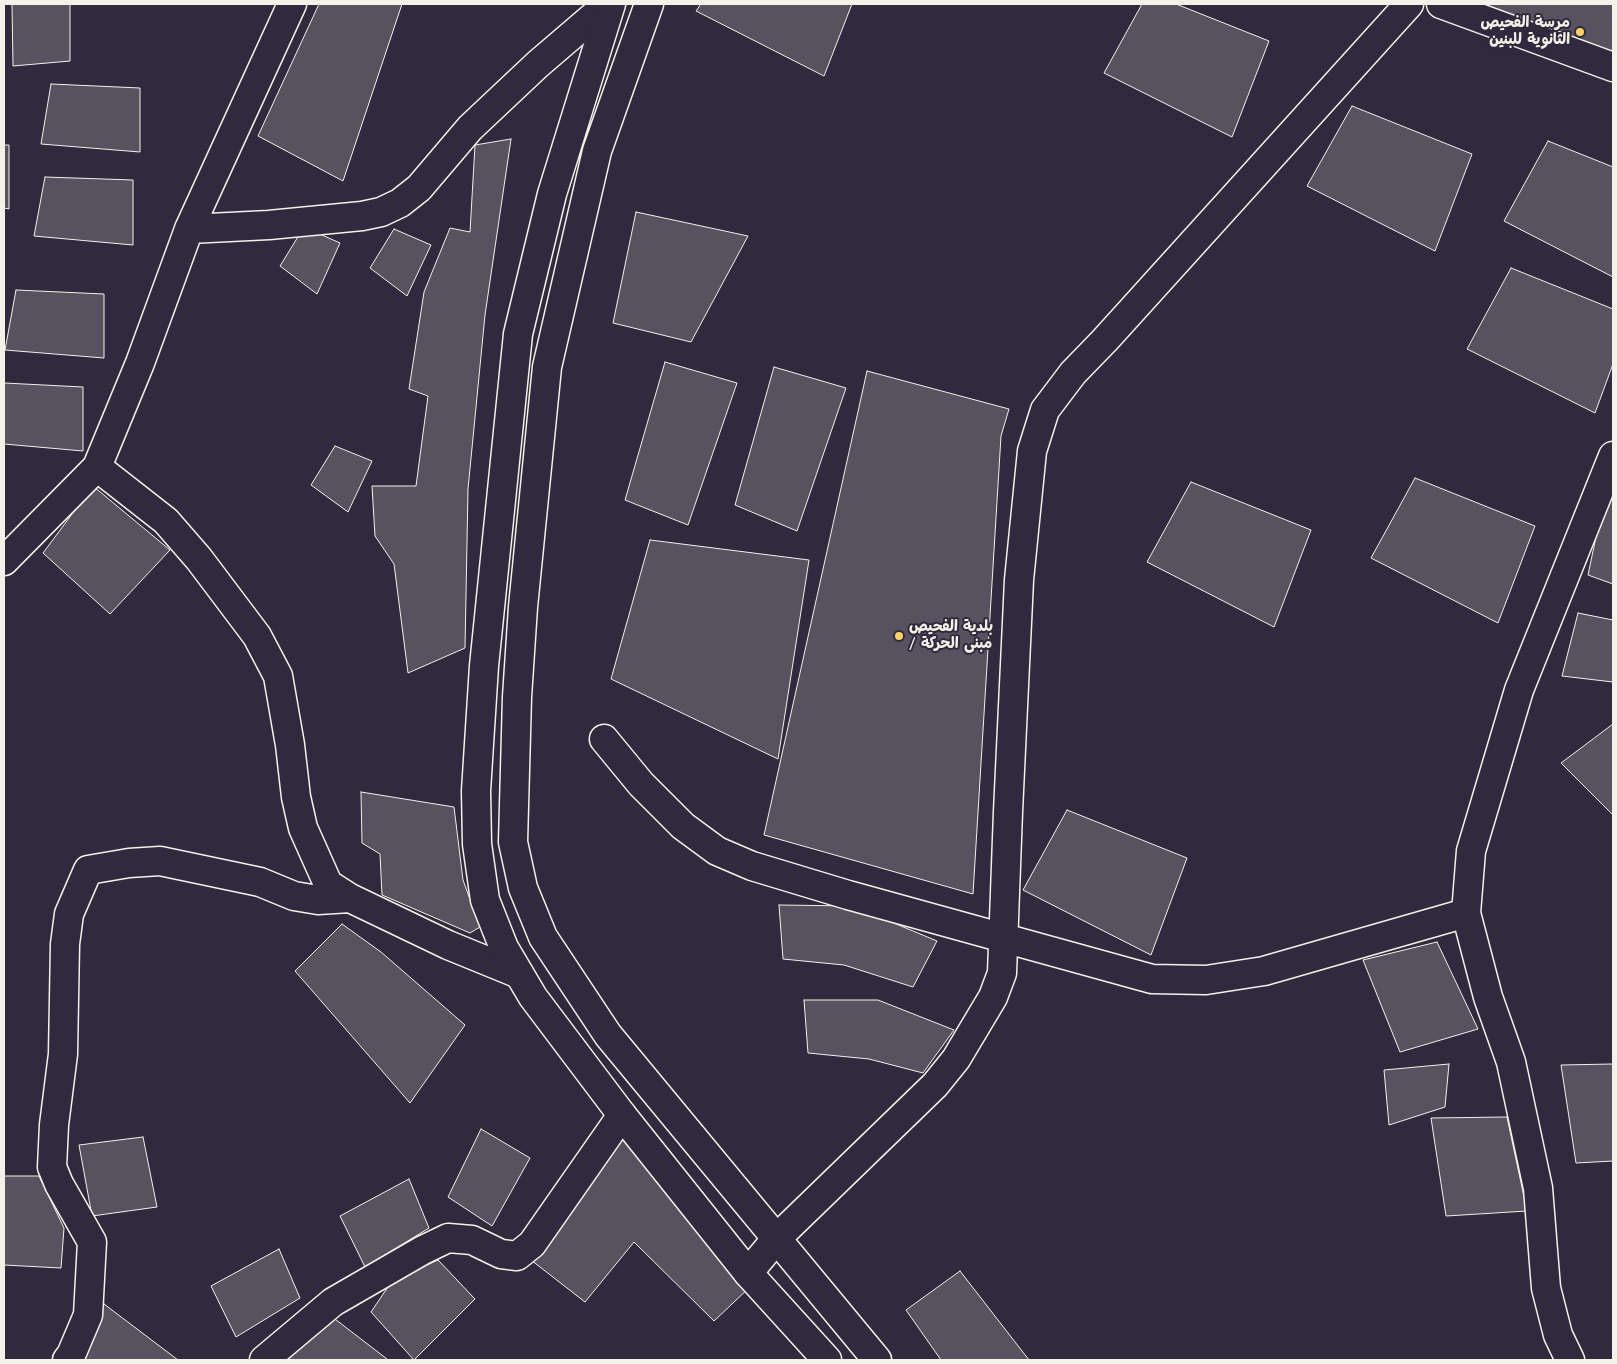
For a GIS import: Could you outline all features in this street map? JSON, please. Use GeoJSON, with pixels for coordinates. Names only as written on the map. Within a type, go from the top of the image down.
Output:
{"type":"FeatureCollection","features":[{"type":"Feature","properties":{"kind":"street"},"geometry":{"type":"LineString","coordinates":[[4,561],[97,467],[140,363],[189,228],[292,4]]}},
{"type":"Feature","properties":{"kind":"street"},"geometry":{"type":"LineString","coordinates":[[189,228],[269,225],[362,216],[381,212],[400,203],[420,188],[470,128],[538,64],[610,4]]}},
{"type":"Feature","properties":{"kind":"street"},"geometry":{"type":"LineString","coordinates":[[610,4],[552,194],[518,334],[484,666],[476,791],[477,844],[485,900],[504,948],[533,997],[622,1115],[748,1273],[827,1360]]}},
{"type":"Feature","properties":{"kind":"street"},"geometry":{"type":"LineString","coordinates":[[649,4],[598,151],[547,367],[522,608],[517,697],[513,842],[523,888],[543,937],[608,1036],[877,1360]]}},
{"type":"Feature","properties":{"kind":"street"},"geometry":{"type":"LineString","coordinates":[[1441,4],[1613,67]]}},
{"type":"Feature","properties":{"kind":"street"},"geometry":{"type":"LineString","coordinates":[[748,1273],[777,1238],[935,1084],[956,1059],[993,997],[1002,973],[1002,937],[1019,580],[1032,451],[1045,410],[1073,373],[1106,340],[1404,5]]}},
{"type":"Feature","properties":{"kind":"street"},"geometry":{"type":"LineString","coordinates":[[1570,1360],[1558,1335],[1546,1288],[1538,1188],[1511,1062],[1488,997],[1466,913],[1471,851],[1519,690],[1613,456]]}},
{"type":"Feature","properties":{"kind":"street"},"geometry":{"type":"LineString","coordinates":[[97,467],[166,520],[199,559],[257,636],[278,676],[290,746],[296,798],[303,828],[328,884],[350,898],[448,945],[519,974]]}},
{"type":"Feature","properties":{"kind":"street"},"geometry":{"type":"LineString","coordinates":[[604,739],[641,784],[683,826],[717,851],[752,866],[1152,979],[1206,980],[1264,971],[1466,913]]}},
{"type":"Feature","properties":{"kind":"street"},"geometry":{"type":"LineString","coordinates":[[67,1360],[71,1355],[88,1315],[92,1242],[59,1184],[52,1167],[54,1125],[63,1054],[65,944],[69,914],[88,870],[129,862],[160,861],[260,882],[294,896],[318,900],[350,898]]}},
{"type":"Feature","properties":{"kind":"street"},"geometry":{"type":"LineString","coordinates":[[264,1360],[333,1302],[423,1250],[448,1238],[472,1240],[501,1254],[517,1256],[532,1244],[622,1115]]}},
{"type":"Feature","properties":{"kind":"building"},"geometry":{"type":"Polygon","coordinates":[[[12,4],[70,4],[70,61],[13,66],[12,4]]]}},
{"type":"Feature","properties":{"kind":"building"},"geometry":{"type":"Polygon","coordinates":[[[319,4],[402,4],[343,181],[258,136],[319,4]]]}},
{"type":"Feature","properties":{"kind":"building"},"geometry":{"type":"Polygon","coordinates":[[[701,4],[852,4],[824,76],[696,11],[701,4]]]}},
{"type":"Feature","properties":{"kind":"building"},"geometry":{"type":"Polygon","coordinates":[[[1142,4],[1176,4],[1269,41],[1232,137],[1104,73],[1142,4]]]}},
{"type":"Feature","properties":{"kind":"building","name":"مرسة الفحيص الثانوية للبنين"},"geometry":{"type":"Polygon","coordinates":[[[1476,4],[1613,4],[1613,55],[1476,4]]]}},
{"type":"Feature","properties":{"kind":"building"},"geometry":{"type":"Polygon","coordinates":[[[51,84],[140,88],[140,152],[41,144],[51,84]]]}},
{"type":"Feature","properties":{"kind":"building"},"geometry":{"type":"Polygon","coordinates":[[[1352,106],[1472,154],[1435,251],[1307,186],[1352,106]]]}},
{"type":"Feature","properties":{"kind":"building"},"geometry":{"type":"Polygon","coordinates":[[[511,139],[485,315],[468,489],[465,648],[408,673],[394,564],[375,536],[372,486],[416,486],[428,396],[409,389],[424,292],[450,228],[470,232],[475,145],[511,139]]]}},
{"type":"Feature","properties":{"kind":"building"},"geometry":{"type":"Polygon","coordinates":[[[1548,141],[1613,167],[1613,277],[1504,221],[1548,141]]]}},
{"type":"Feature","properties":{"kind":"building"},"geometry":{"type":"Polygon","coordinates":[[[4,145],[9,145],[9,209],[4,208],[4,145]]]}},
{"type":"Feature","properties":{"kind":"building"},"geometry":{"type":"Polygon","coordinates":[[[45,177],[133,180],[133,245],[34,236],[45,177]]]}},
{"type":"Feature","properties":{"kind":"building"},"geometry":{"type":"Polygon","coordinates":[[[636,212],[748,236],[691,342],[613,323],[636,212]]]}},
{"type":"Feature","properties":{"kind":"building"},"geometry":{"type":"Polygon","coordinates":[[[304,227],[340,243],[317,294],[280,266],[304,227]]]}},
{"type":"Feature","properties":{"kind":"building"},"geometry":{"type":"Polygon","coordinates":[[[394,229],[431,245],[407,296],[370,268],[394,229]]]}},
{"type":"Feature","properties":{"kind":"building"},"geometry":{"type":"Polygon","coordinates":[[[1511,268],[1613,309],[1613,364],[1595,413],[1467,349],[1511,268]]]}},
{"type":"Feature","properties":{"kind":"building"},"geometry":{"type":"Polygon","coordinates":[[[16,290],[104,294],[104,358],[5,350],[16,290]]]}},
{"type":"Feature","properties":{"kind":"building"},"geometry":{"type":"Polygon","coordinates":[[[665,362],[737,383],[688,525],[625,500],[665,362]]]}},
{"type":"Feature","properties":{"kind":"building"},"geometry":{"type":"Polygon","coordinates":[[[774,367],[846,388],[797,531],[735,505],[774,367]]]}},
{"type":"Feature","properties":{"kind":"building","name":"بلدية الفحيص / مبنى الحركة"},"geometry":{"type":"Polygon","coordinates":[[[867,371],[1009,409],[1001,436],[973,894],[764,835],[867,371]]]}},
{"type":"Feature","properties":{"kind":"building"},"geometry":{"type":"Polygon","coordinates":[[[4,383],[83,387],[83,451],[4,444],[4,383]]]}},
{"type":"Feature","properties":{"kind":"building"},"geometry":{"type":"Polygon","coordinates":[[[335,446],[372,461],[348,512],[311,485],[335,446]]]}},
{"type":"Feature","properties":{"kind":"building"},"geometry":{"type":"Polygon","coordinates":[[[1415,478],[1535,526],[1498,623],[1371,558],[1415,478]]]}},
{"type":"Feature","properties":{"kind":"building"},"geometry":{"type":"Polygon","coordinates":[[[1191,482],[1311,530],[1274,627],[1147,562],[1191,482]]]}},
{"type":"Feature","properties":{"kind":"building"},"geometry":{"type":"Polygon","coordinates":[[[93,486],[170,550],[110,614],[43,553],[93,486]]]}},
{"type":"Feature","properties":{"kind":"building"},"geometry":{"type":"Polygon","coordinates":[[[1606,489],[1613,492],[1613,584],[1588,575],[1606,489]]]}},
{"type":"Feature","properties":{"kind":"building"},"geometry":{"type":"Polygon","coordinates":[[[650,540],[809,560],[778,759],[611,679],[650,540]]]}},
{"type":"Feature","properties":{"kind":"building"},"geometry":{"type":"Polygon","coordinates":[[[1578,613],[1613,620],[1613,682],[1562,676],[1578,613]]]}},
{"type":"Feature","properties":{"kind":"building"},"geometry":{"type":"Polygon","coordinates":[[[1613,724],[1613,815],[1561,763],[1613,724]]]}},
{"type":"Feature","properties":{"kind":"building"},"geometry":{"type":"Polygon","coordinates":[[[361,792],[454,807],[463,880],[480,927],[470,933],[382,895],[380,854],[362,843],[361,792]]]}},
{"type":"Feature","properties":{"kind":"building"},"geometry":{"type":"Polygon","coordinates":[[[1067,810],[1187,858],[1151,955],[1023,890],[1067,810]]]}},
{"type":"Feature","properties":{"kind":"building"},"geometry":{"type":"Polygon","coordinates":[[[779,905],[853,906],[937,941],[913,987],[844,965],[783,959],[779,905]]]}},
{"type":"Feature","properties":{"kind":"building"},"geometry":{"type":"Polygon","coordinates":[[[342,924],[381,952],[465,1025],[410,1103],[295,971],[342,924]]]}},
{"type":"Feature","properties":{"kind":"building"},"geometry":{"type":"Polygon","coordinates":[[[1437,942],[1478,1029],[1400,1052],[1363,960],[1437,942]]]}},
{"type":"Feature","properties":{"kind":"building"},"geometry":{"type":"Polygon","coordinates":[[[804,1000],[878,1000],[954,1030],[923,1073],[869,1059],[808,1053],[804,1000]]]}},
{"type":"Feature","properties":{"kind":"building"},"geometry":{"type":"Polygon","coordinates":[[[1449,1064],[1445,1107],[1389,1125],[1384,1070],[1449,1064]]]}},
{"type":"Feature","properties":{"kind":"building"},"geometry":{"type":"Polygon","coordinates":[[[1613,1064],[1613,1161],[1576,1163],[1561,1065],[1613,1064]]]}},
{"type":"Feature","properties":{"kind":"building"},"geometry":{"type":"Polygon","coordinates":[[[1507,1117],[1527,1211],[1446,1216],[1431,1118],[1507,1117]]]}},
{"type":"Feature","properties":{"kind":"building"},"geometry":{"type":"Polygon","coordinates":[[[481,1129],[530,1158],[492,1226],[448,1197],[481,1129]]]}},
{"type":"Feature","properties":{"kind":"building"},"geometry":{"type":"Polygon","coordinates":[[[615,1135],[629,1135],[751,1286],[714,1321],[634,1242],[585,1302],[531,1260],[615,1135]]]}},
{"type":"Feature","properties":{"kind":"building"},"geometry":{"type":"Polygon","coordinates":[[[143,1137],[157,1207],[92,1216],[79,1145],[143,1137]]]}},
{"type":"Feature","properties":{"kind":"building"},"geometry":{"type":"Polygon","coordinates":[[[4,1176],[39,1176],[64,1228],[61,1268],[4,1265],[4,1176]]]}},
{"type":"Feature","properties":{"kind":"building"},"geometry":{"type":"Polygon","coordinates":[[[409,1179],[429,1228],[365,1267],[340,1216],[409,1179]]]}},
{"type":"Feature","properties":{"kind":"building"},"geometry":{"type":"Polygon","coordinates":[[[279,1249],[300,1298],[236,1337],[211,1286],[279,1249]]]}},
{"type":"Feature","properties":{"kind":"building"},"geometry":{"type":"Polygon","coordinates":[[[438,1260],[475,1299],[414,1360],[371,1312],[392,1281],[438,1260]]]}},
{"type":"Feature","properties":{"kind":"building"},"geometry":{"type":"Polygon","coordinates":[[[960,1271],[1029,1360],[941,1360],[906,1310],[960,1271]]]}},
{"type":"Feature","properties":{"kind":"building"},"geometry":{"type":"Polygon","coordinates":[[[104,1304],[178,1360],[78,1360],[104,1304]]]}},
{"type":"Feature","properties":{"kind":"building"},"geometry":{"type":"Polygon","coordinates":[[[331,1316],[387,1359],[279,1360],[331,1316]]]}},
{"type":"Feature","properties":{"kind":"place","name":"مرسة الفحيص الثانوية للبنين"},"geometry":{"type":"Point","coordinates":[1580,32]}},
{"type":"Feature","properties":{"kind":"place","name":"بلدية الفحيص / مبنى الحركة"},"geometry":{"type":"Point","coordinates":[899,636]}}]}
